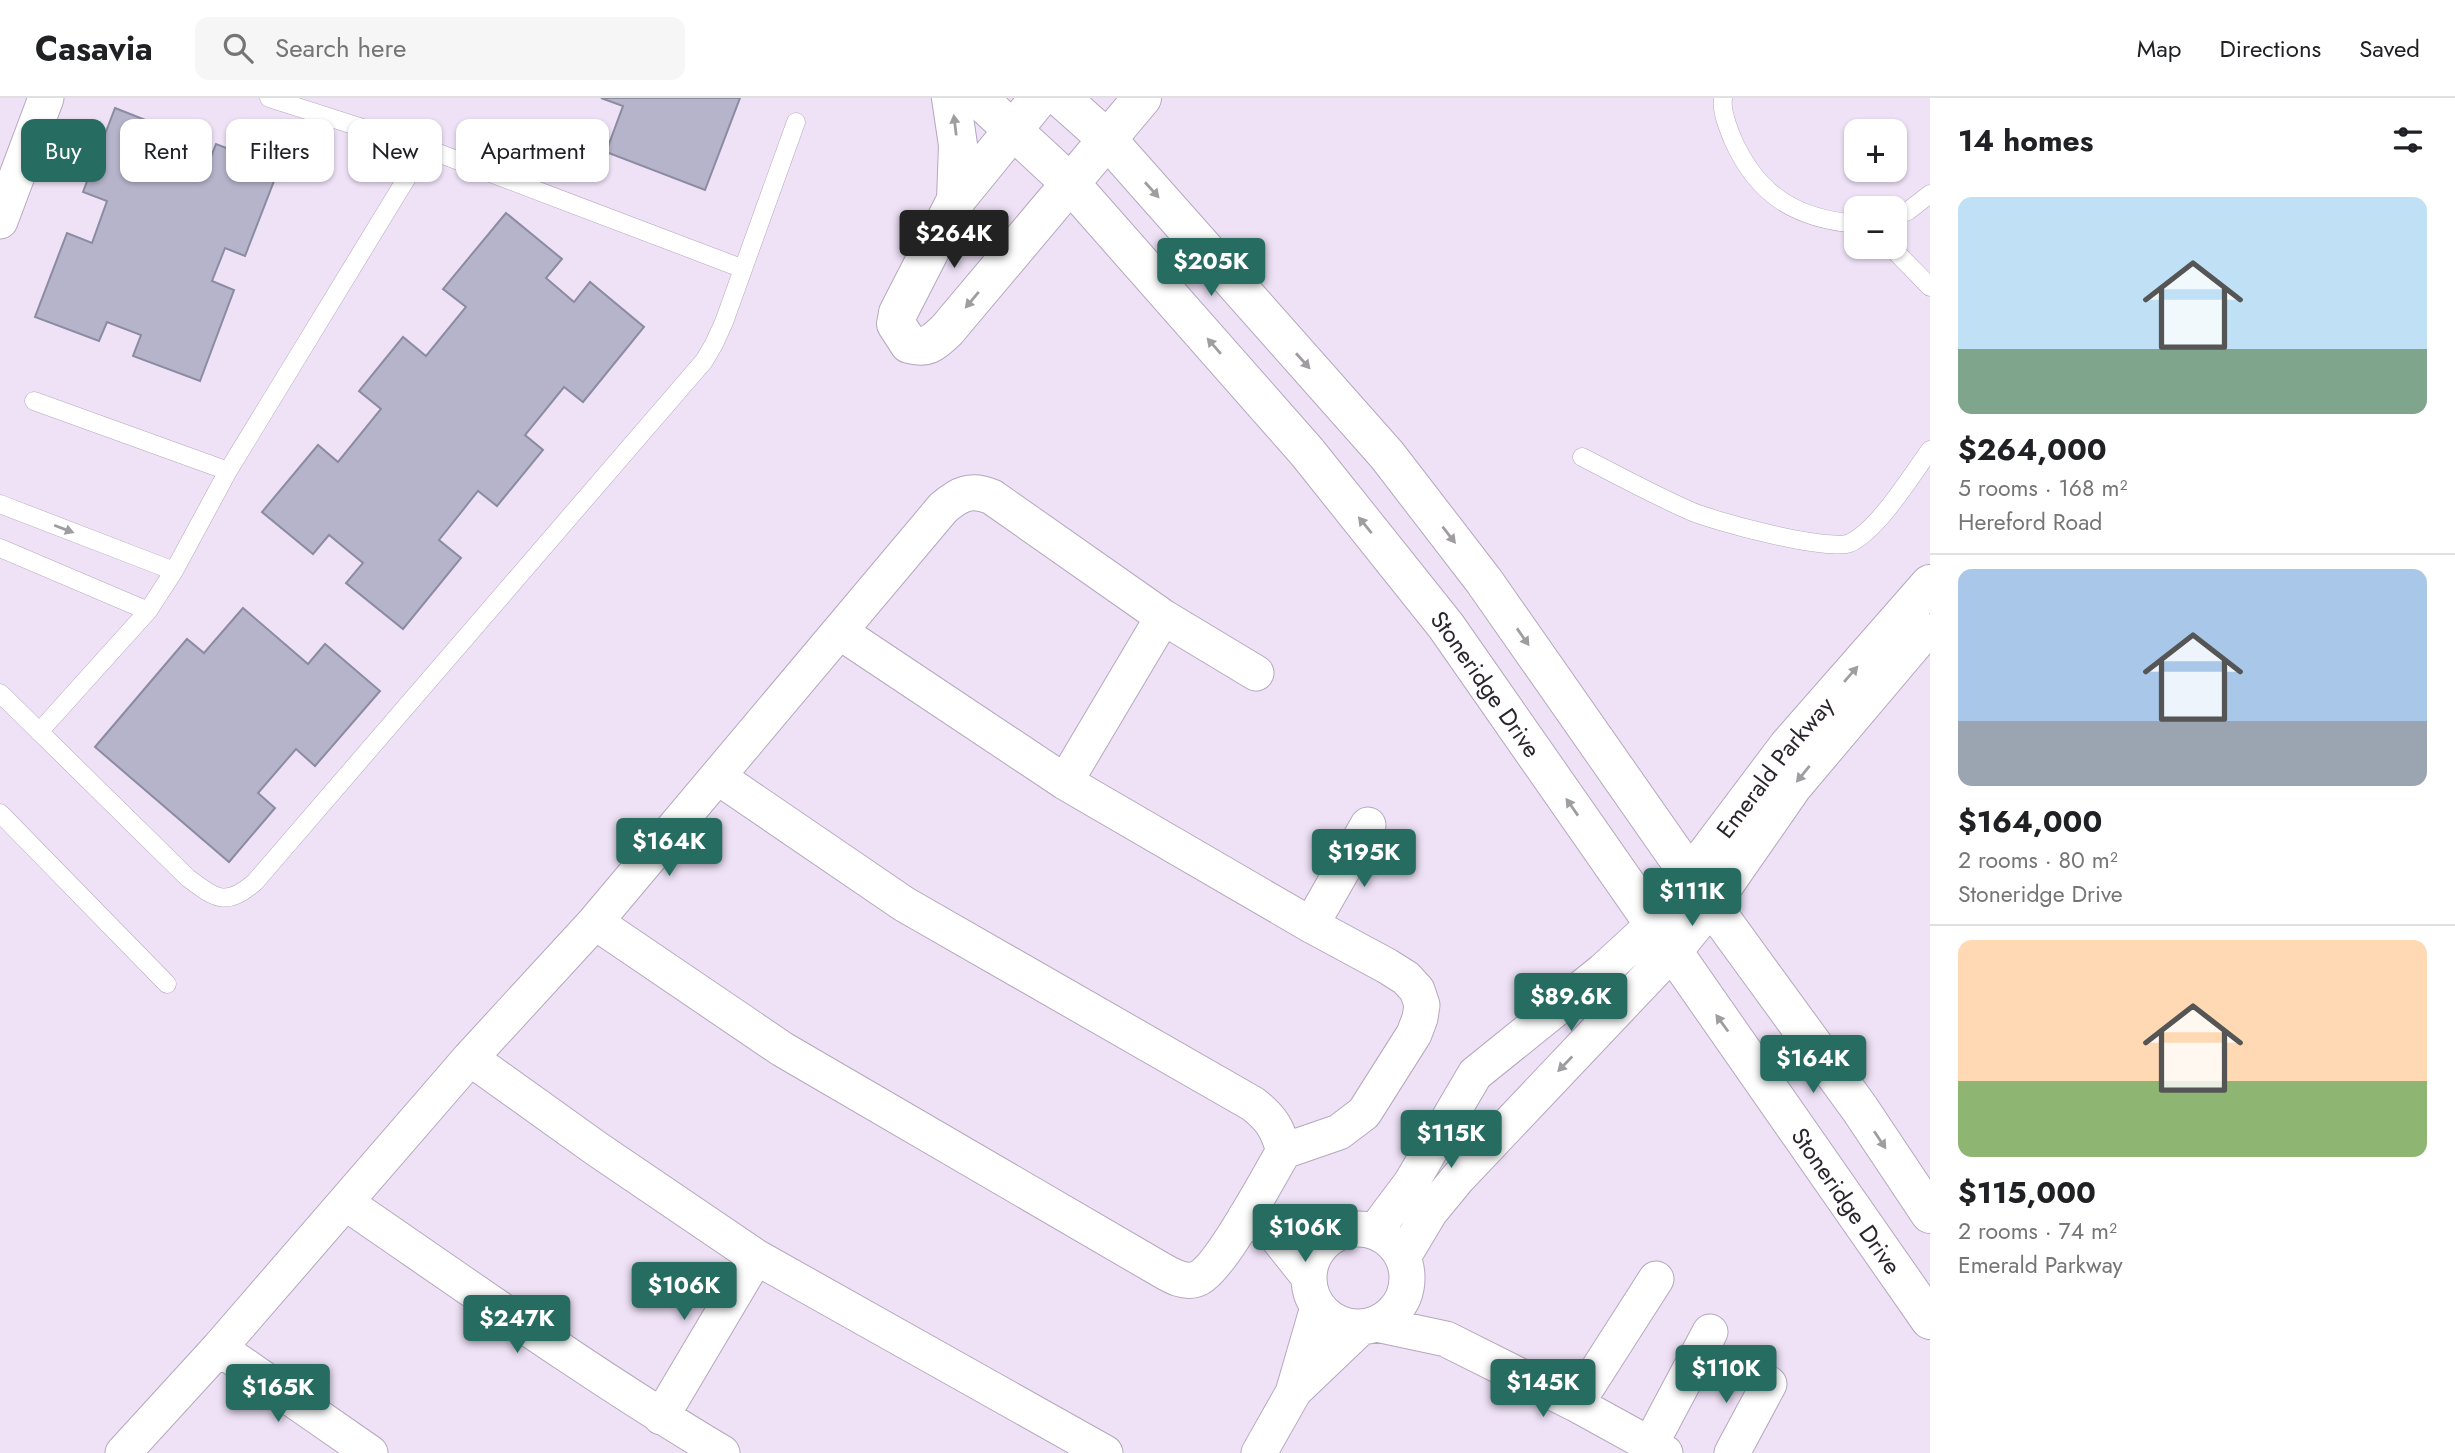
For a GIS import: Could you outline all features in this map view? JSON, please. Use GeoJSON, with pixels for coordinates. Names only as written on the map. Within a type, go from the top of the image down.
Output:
{"type":"FeatureCollection","features":[{"type":"Feature","properties":{"kind":"street"},"geometry":{"type":"LineString","coordinates":[[0,221],[46,98]]}},
{"type":"Feature","properties":{"kind":"street"},"geometry":{"type":"LineString","coordinates":[[951,98],[958,145],[956,200]]}},
{"type":"Feature","properties":{"kind":"street","name":"Stoneridge Drive"},"geometry":{"type":"LineString","coordinates":[[978,98],[1070,183],[1307,452],[1446,626],[1930,1320]]}},
{"type":"Feature","properties":{"kind":"street"},"geometry":{"type":"LineString","coordinates":[[1039,98],[956,200],[898,313],[896,324],[909,344],[922,347],[934,342],[947,330],[1142,98]]}},
{"type":"Feature","properties":{"kind":"street"},"geometry":{"type":"LineString","coordinates":[[1061,98],[1107,139],[1387,455],[1484,581],[1701,891],[1860,1109],[1930,1214]]}},
{"type":"Feature","properties":{"kind":"street"},"geometry":{"type":"LineString","coordinates":[[124,1453],[219,1348],[470,1058],[595,922],[943,508],[956,496],[979,492],[992,497],[1163,617],[1256,673]]}},
{"type":"Feature","properties":{"kind":"street","name":"Emerald Parkway"},"geometry":{"type":"LineString","coordinates":[[1701,891],[1788,746],[1930,584]]}},
{"type":"Feature","properties":{"kind":"street"},"geometry":{"type":"LineString","coordinates":[[1065,782],[1163,617]]}},
{"type":"Feature","properties":{"kind":"street","name":"Emerald Parkway"},"geometry":{"type":"LineString","coordinates":[[1405,1273],[1430,1212],[1930,623]]}},
{"type":"Feature","properties":{"kind":"street"},"geometry":{"type":"LineString","coordinates":[[595,922],[782,1049],[1174,1277],[1187,1281],[1198,1279],[1209,1270],[1246,1216],[1284,1151],[1339,1132],[1364,1113],[1414,1034],[1420,1018],[1422,1005],[1417,990],[1406,978],[1065,782],[840,632]]}},
{"type":"Feature","properties":{"kind":"street"},"geometry":{"type":"LineString","coordinates":[[718,777],[904,904],[1253,1104],[1269,1116],[1278,1131],[1284,1151]]}},
{"type":"Feature","properties":{"kind":"street"},"geometry":{"type":"LineString","coordinates":[[1311,925],[1368,825]]}},
{"type":"Feature","properties":{"kind":"street","name":"Emerald Parkway"},"geometry":{"type":"LineString","coordinates":[[1375,1231],[1411,1183],[1475,1074],[1604,971],[1663,938]]}},
{"type":"Feature","properties":{"kind":"street"},"geometry":{"type":"LineString","coordinates":[[470,1058],[597,1149],[756,1256],[1105,1453]]}},
{"type":"Feature","properties":{"kind":"street"},"geometry":{"type":"LineString","coordinates":[[346,1203],[661,1416],[722,1453]]}},
{"type":"Feature","properties":{"kind":"street"},"geometry":{"type":"LineString","coordinates":[[1246,1216],[1276,1237],[1329,1319],[1344,1325],[1368,1326],[1446,1339],[1576,1404],[1658,1449],[1710,1332]]}},
{"type":"Feature","properties":{"kind":"street"},"geometry":{"type":"LineString","coordinates":[[1276,1237],[1332,1235],[1348,1229],[1365,1228],[1375,1231],[1394,1244],[1405,1273],[1446,1339]]}},
{"type":"Feature","properties":{"kind":"street"},"geometry":{"type":"LineString","coordinates":[[1263,1452],[1293,1393],[1313,1292],[1311,1260],[1320,1245],[1332,1235]]}},
{"type":"Feature","properties":{"kind":"street"},"geometry":{"type":"LineString","coordinates":[[661,1416],[756,1256]]}},
{"type":"Feature","properties":{"kind":"street"},"geometry":{"type":"LineString","coordinates":[[1293,1393],[1368,1326],[1390,1316],[1401,1304],[1405,1273]]}},
{"type":"Feature","properties":{"kind":"street"},"geometry":{"type":"LineString","coordinates":[[1576,1404],[1656,1279]]}},
{"type":"Feature","properties":{"kind":"street"},"geometry":{"type":"LineString","coordinates":[[219,1348],[370,1453]]}},
{"type":"Feature","properties":{"kind":"street"},"geometry":{"type":"LineString","coordinates":[[1732,1453],[1769,1384]]}},
{"type":"Feature","properties":{"kind":"lane"},"geometry":{"type":"LineString","coordinates":[[269,98],[348,123]]}},
{"type":"Feature","properties":{"kind":"lane"},"geometry":{"type":"LineString","coordinates":[[1723,98],[1722,104],[1730,132],[1741,157],[1759,183],[1789,208],[1828,222],[1844,224]]}},
{"type":"Feature","properties":{"kind":"lane"},"geometry":{"type":"LineString","coordinates":[[0,694],[188,878],[208,893],[225,899],[239,896],[264,872],[704,360],[724,321],[796,122]]}},
{"type":"Feature","properties":{"kind":"lane"},"geometry":{"type":"LineString","coordinates":[[442,154],[741,268]]}},
{"type":"Feature","properties":{"kind":"lane"},"geometry":{"type":"LineString","coordinates":[[39,732],[148,611],[174,570],[228,471],[404,182]]}},
{"type":"Feature","properties":{"kind":"lane"},"geometry":{"type":"LineString","coordinates":[[1907,211],[1930,194]]}},
{"type":"Feature","properties":{"kind":"lane"},"geometry":{"type":"LineString","coordinates":[[1903,259],[1930,287]]}},
{"type":"Feature","properties":{"kind":"lane"},"geometry":{"type":"LineString","coordinates":[[34,401],[228,471]]}},
{"type":"Feature","properties":{"kind":"lane"},"geometry":{"type":"LineString","coordinates":[[1582,457],[1690,512],[1766,533],[1828,545],[1847,544],[1867,533],[1930,450]]}},
{"type":"Feature","properties":{"kind":"lane"},"geometry":{"type":"LineString","coordinates":[[0,504],[174,570]]}},
{"type":"Feature","properties":{"kind":"lane"},"geometry":{"type":"LineString","coordinates":[[0,548],[148,611]]}},
{"type":"Feature","properties":{"kind":"lane"},"geometry":{"type":"LineString","coordinates":[[0,813],[167,984]]}},
{"type":"Feature","properties":{"kind":"building"},"geometry":{"type":"Polygon","coordinates":[[[601,98],[740,98],[705,190],[609,153],[609,144],[623,106],[601,98]]]}},
{"type":"Feature","properties":{"kind":"building"},"geometry":{"type":"Polygon","coordinates":[[[115,108],[143,119],[120,119],[120,182],[212,182],[212,154],[216,144],[226,148],[226,182],[274,182],[245,256],[225,248],[212,281],[234,290],[200,381],[133,356],[141,335],[107,322],[99,341],[35,317],[67,233],[92,243],[107,201],[83,192],[87,182],[106,182],[106,132],[115,108]]]}},
{"type":"Feature","properties":{"kind":"building"},"geometry":{"type":"Polygon","coordinates":[[[506,213],[562,259],[546,278],[574,302],[590,282],[644,327],[583,402],[564,387],[525,435],[543,450],[497,506],[478,491],[439,540],[461,558],[403,629],[346,583],[363,563],[329,535],[313,554],[262,512],[318,445],[338,462],[381,409],[359,391],[403,337],[426,356],[466,307],[443,289],[506,213]]]}},
{"type":"Feature","properties":{"kind":"building"},"geometry":{"type":"Polygon","coordinates":[[[243,608],[308,664],[325,644],[380,691],[315,766],[296,749],[258,793],[275,808],[229,862],[95,747],[187,639],[204,653],[243,608]]]}}]}
